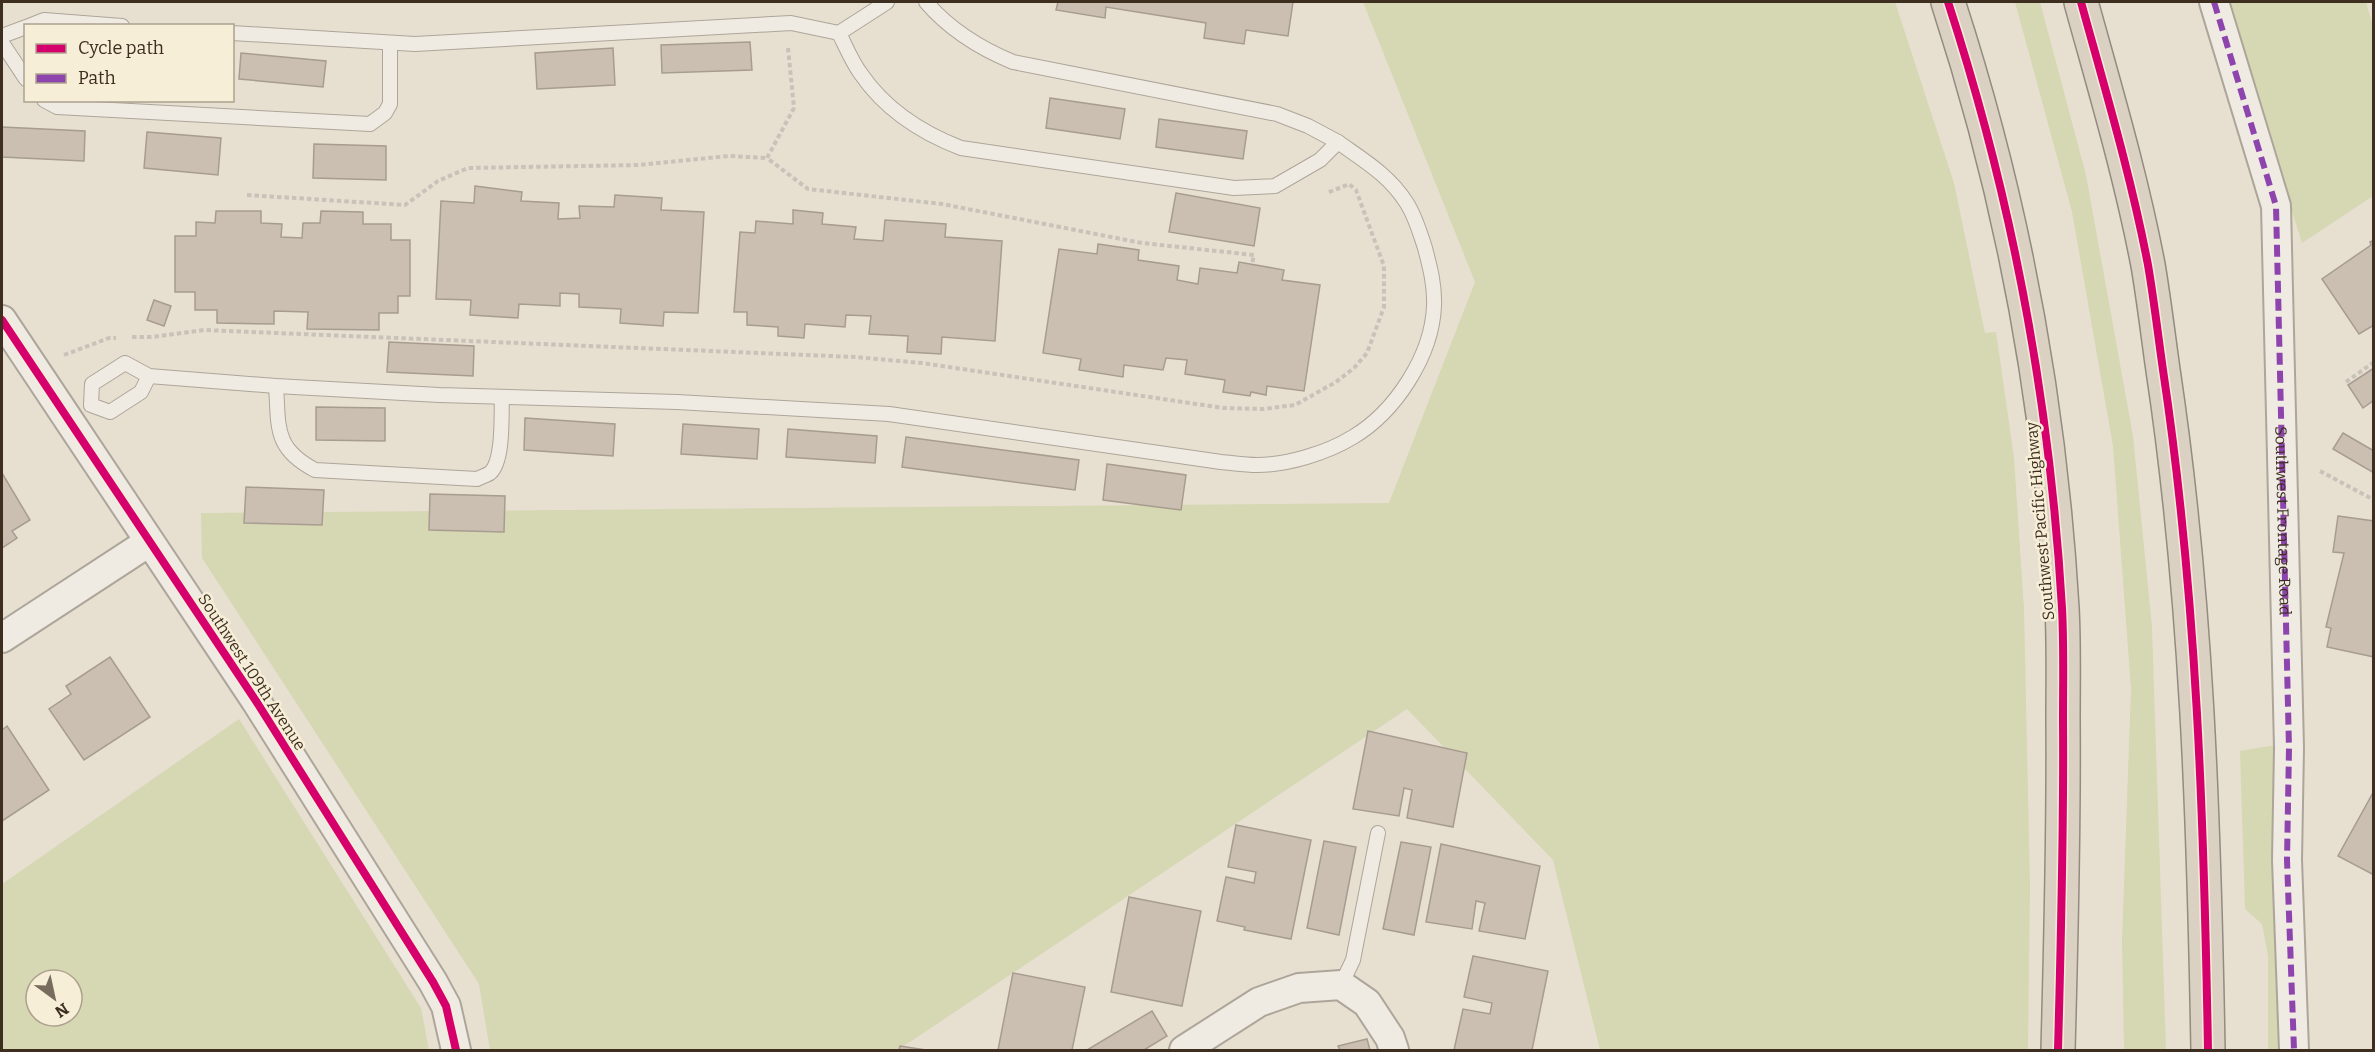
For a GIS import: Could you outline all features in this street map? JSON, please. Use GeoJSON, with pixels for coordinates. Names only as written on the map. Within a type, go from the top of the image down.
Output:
{"type":"FeatureCollection","features":[{"type":"Feature","properties":{"kind":"highway","name":"Southwest Pacific Highway"},"geometry":{"type":"LineString","coordinates":[[1948,2],[1976,86],[2004,201],[2028,316],[2048,440],[2062,610],[2064,770],[2058,1050]]}},
{"type":"Feature","properties":{"kind":"highway"},"geometry":{"type":"LineString","coordinates":[[2081,2],[2130,183],[2148,266],[2173,435],[2191,612],[2204,835],[2208,1050]]}},
{"type":"Feature","properties":{"kind":"street","name":"Southwest Frontage Road"},"geometry":{"type":"LineString","coordinates":[[2214,2],[2276,206],[2289,748],[2287,860],[2294,1050]]}},
{"type":"Feature","properties":{"kind":"street","name":"Southwest 109th Avenue"},"geometry":{"type":"LineString","coordinates":[[2,320],[79,413],[149,542],[256,701],[433,982],[446,1006],[456,1050]]}},
{"type":"Feature","properties":{"kind":"street"},"geometry":{"type":"LineString","coordinates":[[2,638],[149,542]]}},
{"type":"Feature","properties":{"kind":"street"},"geometry":{"type":"LineString","coordinates":[[1184,1050],[1259,1002],[1299,988],[1341,985],[1366,1003],[1390,1038],[1394,1050]]}},
{"type":"Feature","properties":{"kind":"lane"},"geometry":{"type":"LineString","coordinates":[[234,33],[415,44],[789,23],[839,33],[887,2]]}},
{"type":"Feature","properties":{"kind":"lane"},"geometry":{"type":"LineString","coordinates":[[149,376],[141,392],[110,412],[79,413],[92,384],[125,363],[149,376],[276,386],[502,397],[677,402],[889,414],[1221,462],[1259,465],[1293,460],[1334,447],[1353,437],[1390,406],[1406,387],[1430,333],[1435,306],[1432,274],[1420,233],[1407,202],[1386,176],[1338,142],[1308,126],[1276,114],[1013,62],[984,51],[962,36],[926,2]]}},
{"type":"Feature","properties":{"kind":"lane"},"geometry":{"type":"LineString","coordinates":[[34,24],[44,21],[91,24]]}},
{"type":"Feature","properties":{"kind":"lane"},"geometry":{"type":"LineString","coordinates":[[2,36],[24,27]]}},
{"type":"Feature","properties":{"kind":"lane"},"geometry":{"type":"LineString","coordinates":[[839,33],[861,75],[901,116],[933,137],[961,148],[1234,188],[1275,186],[1320,160],[1338,142]]}},
{"type":"Feature","properties":{"kind":"lane"},"geometry":{"type":"LineString","coordinates":[[2,43],[24,76]]}},
{"type":"Feature","properties":{"kind":"lane"},"geometry":{"type":"LineString","coordinates":[[48,102],[57,107],[370,124],[386,113],[390,104],[390,43]]}},
{"type":"Feature","properties":{"kind":"lane"},"geometry":{"type":"LineString","coordinates":[[276,386],[278,430],[288,449],[302,464],[315,470],[477,479],[490,473],[496,464],[499,453],[502,397]]}},
{"type":"Feature","properties":{"kind":"lane"},"geometry":{"type":"LineString","coordinates":[[1341,985],[1353,960],[1378,833]]}},
{"type":"Feature","properties":{"kind":"path"},"geometry":{"type":"LineString","coordinates":[[767,158],[794,108],[788,46],[789,23]]}},
{"type":"Feature","properties":{"kind":"path"},"geometry":{"type":"LineString","coordinates":[[247,195],[405,205],[438,181],[468,168],[639,165],[729,156],[767,158],[808,189],[942,204],[1142,243],[1254,255],[1252,264]]}},
{"type":"Feature","properties":{"kind":"path"},"geometry":{"type":"LineString","coordinates":[[131,337],[152,338],[204,330],[855,357],[922,363],[1223,408],[1263,409],[1295,405],[1336,382],[1354,368],[1367,353],[1384,307],[1384,266],[1356,190],[1349,184],[1327,193]]}},
{"type":"Feature","properties":{"kind":"path"},"geometry":{"type":"LineString","coordinates":[[62,356],[109,338],[120,338]]}},
{"type":"Feature","properties":{"kind":"path"},"geometry":{"type":"LineString","coordinates":[[2346,382],[2373,362]]}},
{"type":"Feature","properties":{"kind":"path"},"geometry":{"type":"LineString","coordinates":[[2320,471],[2373,500]]}},
{"type":"Feature","properties":{"kind":"green space"},"geometry":{"type":"Polygon","coordinates":[[[1363,2],[1895,2],[1954,183],[1985,333],[1996,332],[2014,458],[2024,609],[2030,885],[2028,1050],[1600,1050],[1553,860],[1407,709],[898,1050],[490,1050],[479,984],[202,558],[201,513],[1389,503],[1475,282],[1363,2]]]}},
{"type":"Feature","properties":{"kind":"green space"},"geometry":{"type":"Polygon","coordinates":[[[2015,2],[2040,2],[2086,175],[2133,436],[2152,627],[2166,1050],[2124,1050],[2122,940],[2131,689],[2113,446],[2072,212],[2015,2]]]}},
{"type":"Feature","properties":{"kind":"green space"},"geometry":{"type":"Polygon","coordinates":[[[2225,2],[2366,2],[2374,29],[2373,196],[2302,243],[2225,2]]]}},
{"type":"Feature","properties":{"kind":"green space"},"geometry":{"type":"Polygon","coordinates":[[[239,719],[421,1008],[429,1050],[2,1050],[2,884],[239,719]]]}},
{"type":"Feature","properties":{"kind":"green space"},"geometry":{"type":"Polygon","coordinates":[[[2281,744],[2277,938],[2278,1050],[2268,1050],[2268,956],[2262,924],[2245,909],[2240,751],[2281,744]]]}},
{"type":"Feature","properties":{"kind":"building"},"geometry":{"type":"Polygon","coordinates":[[[1058,2],[1293,2],[1288,36],[1246,30],[1244,44],[1204,38],[1206,23],[1106,7],[1105,18],[1056,10],[1058,2]]]}},
{"type":"Feature","properties":{"kind":"building"},"geometry":{"type":"Polygon","coordinates":[[[750,42],[752,70],[662,73],[661,45],[750,42]]]}},
{"type":"Feature","properties":{"kind":"building"},"geometry":{"type":"Polygon","coordinates":[[[613,48],[615,85],[537,89],[535,53],[613,48]]]}},
{"type":"Feature","properties":{"kind":"building"},"geometry":{"type":"Polygon","coordinates":[[[241,53],[326,61],[323,87],[239,79],[241,53]]]}},
{"type":"Feature","properties":{"kind":"building"},"geometry":{"type":"Polygon","coordinates":[[[1050,98],[1125,109],[1120,139],[1046,128],[1050,98]]]}},
{"type":"Feature","properties":{"kind":"building"},"geometry":{"type":"Polygon","coordinates":[[[1159,119],[1247,131],[1243,159],[1156,147],[1159,119]]]}},
{"type":"Feature","properties":{"kind":"building"},"geometry":{"type":"Polygon","coordinates":[[[2,127],[85,131],[84,161],[2,157],[2,127]]]}},
{"type":"Feature","properties":{"kind":"building"},"geometry":{"type":"Polygon","coordinates":[[[147,132],[221,138],[218,175],[144,168],[147,132]]]}},
{"type":"Feature","properties":{"kind":"building"},"geometry":{"type":"Polygon","coordinates":[[[314,144],[386,146],[386,180],[313,178],[314,144]]]}},
{"type":"Feature","properties":{"kind":"building"},"geometry":{"type":"Polygon","coordinates":[[[475,186],[522,192],[521,201],[559,203],[558,219],[580,218],[579,206],[614,207],[615,195],[662,198],[661,210],[704,212],[698,313],[664,312],[663,326],[620,323],[621,309],[579,307],[579,294],[560,293],[560,306],[519,304],[518,318],[470,315],[471,300],[436,299],[441,201],[474,203],[475,186]]]}},
{"type":"Feature","properties":{"kind":"building"},"geometry":{"type":"Polygon","coordinates":[[[1176,193],[1260,208],[1254,246],[1169,232],[1176,193]]]}},
{"type":"Feature","properties":{"kind":"building"},"geometry":{"type":"Polygon","coordinates":[[[793,210],[823,213],[822,224],[856,227],[854,239],[883,241],[885,220],[946,224],[945,237],[1002,241],[995,341],[942,337],[941,354],[907,352],[908,336],[869,334],[871,316],[846,315],[845,327],[805,324],[804,338],[778,336],[778,327],[747,325],[747,312],[734,312],[740,232],[755,233],[756,221],[793,224],[793,210]]]}},
{"type":"Feature","properties":{"kind":"building"},"geometry":{"type":"Polygon","coordinates":[[[216,211],[261,211],[261,223],[282,224],[281,237],[302,238],[303,223],[320,223],[321,211],[363,212],[363,224],[391,224],[391,240],[410,240],[410,296],[398,296],[398,313],[379,313],[379,330],[307,329],[308,312],[274,311],[274,324],[217,323],[217,310],[195,310],[195,292],[175,292],[175,236],[196,236],[196,222],[215,223],[216,211]]]}},
{"type":"Feature","properties":{"kind":"building"},"geometry":{"type":"Polygon","coordinates":[[[2374,240],[2374,325],[2359,334],[2322,279],[2371,245],[2370,242],[2374,240]]]}},
{"type":"Feature","properties":{"kind":"building"},"geometry":{"type":"Polygon","coordinates":[[[1098,244],[1139,250],[1138,260],[1179,266],[1177,280],[1198,284],[1200,268],[1237,273],[1239,262],[1284,270],[1282,280],[1320,285],[1304,391],[1267,386],[1266,395],[1251,392],[1250,396],[1223,392],[1225,380],[1185,374],[1187,360],[1166,358],[1163,370],[1124,365],[1123,377],[1079,370],[1081,359],[1043,353],[1059,249],[1097,254],[1098,244]]]}},
{"type":"Feature","properties":{"kind":"building"},"geometry":{"type":"Polygon","coordinates":[[[154,300],[171,306],[164,326],[147,320],[154,300]]]}},
{"type":"Feature","properties":{"kind":"building"},"geometry":{"type":"Polygon","coordinates":[[[389,342],[474,346],[473,376],[387,372],[389,342]]]}},
{"type":"Feature","properties":{"kind":"building"},"geometry":{"type":"Polygon","coordinates":[[[2374,368],[2374,400],[2363,408],[2348,385],[2374,368]]]}},
{"type":"Feature","properties":{"kind":"building"},"geometry":{"type":"Polygon","coordinates":[[[316,407],[385,408],[385,441],[316,440],[316,407]]]}},
{"type":"Feature","properties":{"kind":"building"},"geometry":{"type":"Polygon","coordinates":[[[525,418],[615,424],[613,456],[524,450],[525,418]]]}},
{"type":"Feature","properties":{"kind":"building"},"geometry":{"type":"Polygon","coordinates":[[[683,424],[759,429],[757,459],[681,454],[683,424]]]}},
{"type":"Feature","properties":{"kind":"building"},"geometry":{"type":"Polygon","coordinates":[[[788,429],[877,436],[875,463],[786,457],[788,429]]]}},
{"type":"Feature","properties":{"kind":"building"},"geometry":{"type":"Polygon","coordinates":[[[2343,433],[2374,451],[2374,473],[2333,449],[2343,433]]]}},
{"type":"Feature","properties":{"kind":"building"},"geometry":{"type":"Polygon","coordinates":[[[906,437],[1079,460],[1075,490],[902,467],[906,437]]]}},
{"type":"Feature","properties":{"kind":"building"},"geometry":{"type":"Polygon","coordinates":[[[1107,464],[1186,475],[1181,510],[1103,500],[1107,464]]]}},
{"type":"Feature","properties":{"kind":"building"},"geometry":{"type":"Polygon","coordinates":[[[2,473],[30,520],[12,531],[17,538],[2,548],[2,473]]]}},
{"type":"Feature","properties":{"kind":"building"},"geometry":{"type":"Polygon","coordinates":[[[246,487],[324,490],[322,525],[244,523],[246,487]]]}},
{"type":"Feature","properties":{"kind":"building"},"geometry":{"type":"Polygon","coordinates":[[[430,494],[505,496],[504,532],[429,530],[430,494]]]}},
{"type":"Feature","properties":{"kind":"building"},"geometry":{"type":"Polygon","coordinates":[[[2338,516],[2374,521],[2374,657],[2327,647],[2331,628],[2326,627],[2344,553],[2333,552],[2338,516]]]}},
{"type":"Feature","properties":{"kind":"building"},"geometry":{"type":"Polygon","coordinates":[[[110,657],[150,717],[84,760],[49,709],[71,694],[66,686],[110,657]]]}},
{"type":"Feature","properties":{"kind":"building"},"geometry":{"type":"Polygon","coordinates":[[[7,726],[49,790],[2,821],[2,730],[7,726]]]}},
{"type":"Feature","properties":{"kind":"building"},"geometry":{"type":"Polygon","coordinates":[[[1368,731],[1467,753],[1453,827],[1407,818],[1412,790],[1404,788],[1399,816],[1353,809],[1368,731]]]}},
{"type":"Feature","properties":{"kind":"building"},"geometry":{"type":"Polygon","coordinates":[[[2374,791],[2374,875],[2338,856],[2374,791]]]}},
{"type":"Feature","properties":{"kind":"building"},"geometry":{"type":"Polygon","coordinates":[[[1236,825],[1311,840],[1291,939],[1244,930],[1245,927],[1217,921],[1226,877],[1254,883],[1256,872],[1228,867],[1236,825]]]}},
{"type":"Feature","properties":{"kind":"building"},"geometry":{"type":"Polygon","coordinates":[[[1324,841],[1356,847],[1339,935],[1307,928],[1324,841]]]}},
{"type":"Feature","properties":{"kind":"building"},"geometry":{"type":"Polygon","coordinates":[[[1401,842],[1431,847],[1414,935],[1383,929],[1401,842]]]}},
{"type":"Feature","properties":{"kind":"building"},"geometry":{"type":"Polygon","coordinates":[[[1441,844],[1540,866],[1525,939],[1479,931],[1485,903],[1476,901],[1472,929],[1426,922],[1441,844]]]}},
{"type":"Feature","properties":{"kind":"building"},"geometry":{"type":"Polygon","coordinates":[[[1129,897],[1201,911],[1182,1006],[1111,992],[1129,897]]]}},
{"type":"Feature","properties":{"kind":"building"},"geometry":{"type":"Polygon","coordinates":[[[1473,956],[1548,971],[1532,1050],[1454,1050],[1463,1009],[1490,1014],[1492,1003],[1464,997],[1473,956]]]}},
{"type":"Feature","properties":{"kind":"building"},"geometry":{"type":"Polygon","coordinates":[[[1013,973],[1085,987],[1072,1050],[998,1050],[1013,973]]]}},
{"type":"Feature","properties":{"kind":"building"},"geometry":{"type":"Polygon","coordinates":[[[1152,1011],[1167,1036],[1144,1050],[1087,1050],[1152,1011]]]}},
{"type":"Feature","properties":{"kind":"building"},"geometry":{"type":"Polygon","coordinates":[[[1367,1039],[1370,1050],[1340,1050],[1338,1046],[1367,1039]]]}},
{"type":"Feature","properties":{"kind":"building"},"geometry":{"type":"Polygon","coordinates":[[[900,1046],[926,1050],[899,1050],[900,1046]]]}},
{"type":"Feature","properties":{"kind":"marked path"},"geometry":{"type":"LineString","coordinates":[[2214,2],[2276,206],[2289,748],[2287,860],[2294,1050]]}},
{"type":"Feature","properties":{"kind":"cycle path"},"geometry":{"type":"LineString","coordinates":[[1948,2],[1971,76],[2009,226],[2038,377],[2048,454],[2062,608],[2063,664],[2063,844],[2058,1050]]}},
{"type":"Feature","properties":{"kind":"cycle path"},"geometry":{"type":"LineString","coordinates":[[2081,2],[2134,199],[2148,265],[2175,455],[2197,710],[2208,1050]]}},
{"type":"Feature","properties":{"kind":"cycle path"},"geometry":{"type":"LineString","coordinates":[[2,320],[256,701],[433,982],[446,1006],[456,1050]]}}]}
